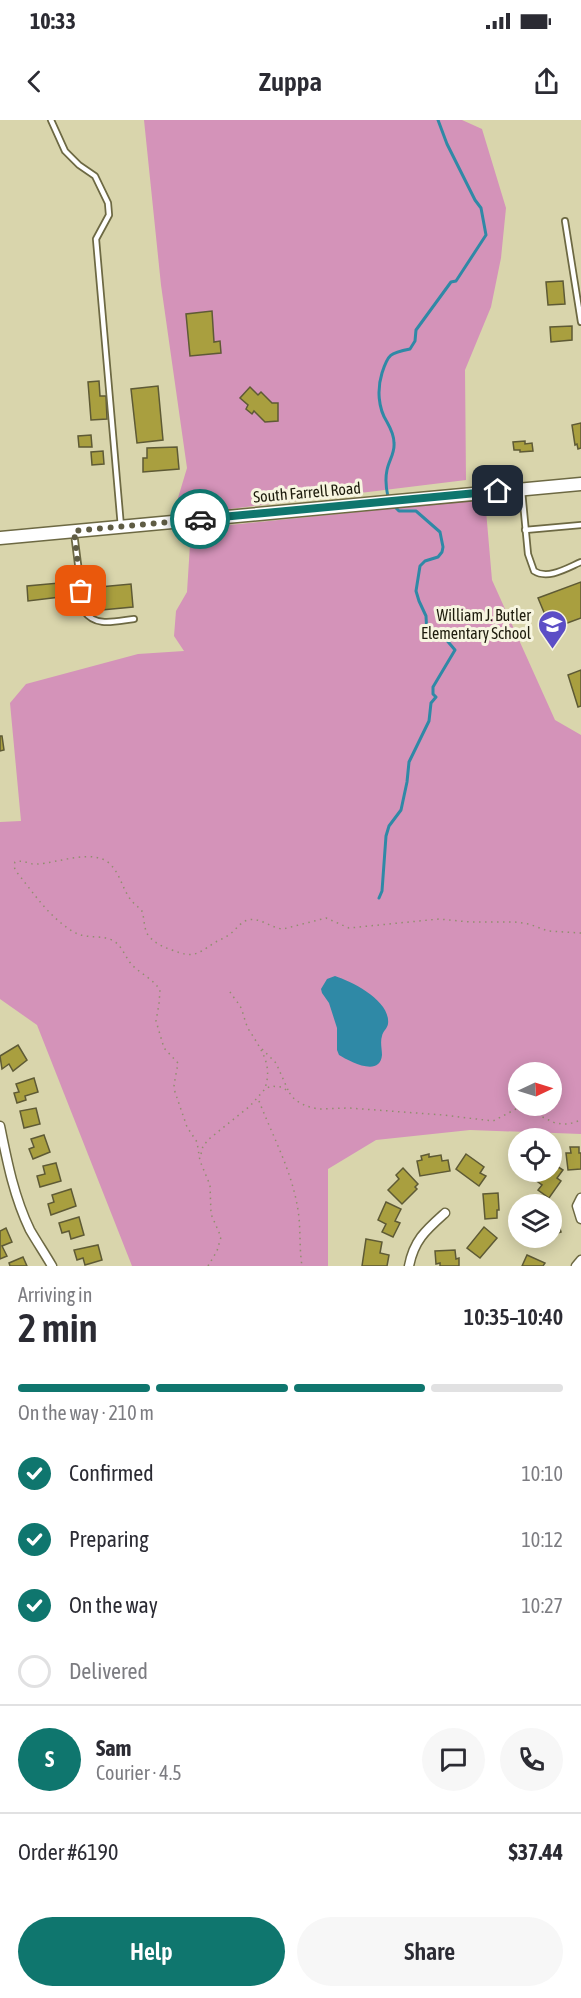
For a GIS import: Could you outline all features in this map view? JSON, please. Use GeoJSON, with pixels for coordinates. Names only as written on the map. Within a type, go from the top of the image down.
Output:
{"type":"FeatureCollection","features":[{"type":"Feature","properties":{"kind":"street","name":"South Farrell Road"},"geometry":{"type":"LineString","coordinates":[[0,538],[581,484]]}},
{"type":"Feature","properties":{"kind":"street"},"geometry":{"type":"LineString","coordinates":[[0,1126],[6,1162],[15,1193],[30,1229],[52,1266]]}},
{"type":"Feature","properties":{"kind":"street"},"geometry":{"type":"LineString","coordinates":[[581,1198],[577,1206],[581,1219]]}},
{"type":"Feature","properties":{"kind":"street"},"geometry":{"type":"LineString","coordinates":[[409,1266],[412,1253],[422,1234],[445,1213]]}},
{"type":"Feature","properties":{"kind":"street"},"geometry":{"type":"LineString","coordinates":[[576,1266],[581,1260]]}},
{"type":"Feature","properties":{"kind":"lane"},"geometry":{"type":"LineString","coordinates":[[51,120],[64,151],[95,176],[110,211],[96,239],[121,527]]}},
{"type":"Feature","properties":{"kind":"lane"},"geometry":{"type":"LineString","coordinates":[[565,221],[581,322]]}},
{"type":"Feature","properties":{"kind":"lane"},"geometry":{"type":"LineString","coordinates":[[522,489],[525,530],[530,564],[534,571],[538,574],[551,574],[581,562]]}},
{"type":"Feature","properties":{"kind":"lane"},"geometry":{"type":"LineString","coordinates":[[525,530],[581,525]]}},
{"type":"Feature","properties":{"kind":"lane"},"geometry":{"type":"LineString","coordinates":[[74,531],[84,611],[88,617],[105,623],[134,619]]}},
{"type":"Feature","properties":{"kind":"path"},"geometry":{"type":"LineString","coordinates":[[208,1266],[217,1251],[221,1237],[211,1214],[210,1185],[200,1161],[196,1142],[187,1127],[175,1092],[178,1063],[164,1048],[156,1021],[160,996],[157,986],[134,968],[116,942],[110,939],[84,937],[53,916],[15,870],[15,862],[23,860],[38,864],[87,856],[105,860],[116,872],[131,902],[141,909],[148,934],[159,945],[187,955],[205,951],[245,921],[251,920],[284,929],[326,918],[349,928],[432,919],[515,922],[548,931],[581,933]]}},
{"type":"Feature","properties":{"kind":"path"},"geometry":{"type":"LineString","coordinates":[[200,1155],[209,1139],[258,1099],[265,1089],[269,1071],[241,1008],[230,992]]}},
{"type":"Feature","properties":{"kind":"path"},"geometry":{"type":"LineString","coordinates":[[260,1047],[276,1063],[295,1100],[318,1109],[349,1108],[437,1114],[493,1121],[518,1108],[562,1124],[581,1120]]}},
{"type":"Feature","properties":{"kind":"path"},"geometry":{"type":"LineString","coordinates":[[265,1089],[271,1086],[288,1090]]}},
{"type":"Feature","properties":{"kind":"path"},"geometry":{"type":"LineString","coordinates":[[258,1099],[282,1153],[295,1196],[302,1266]]}},
{"type":"Feature","properties":{"kind":"shaded area"},"geometry":{"type":"Polygon","coordinates":[[[144,120],[462,120],[482,129],[506,208],[501,258],[491,307],[465,370],[466,480],[190,514],[175,508],[187,468],[161,285],[144,120]]]}},
{"type":"Feature","properties":{"kind":"shaded area"},"geometry":{"type":"Polygon","coordinates":[[[485,499],[492,580],[555,720],[581,735],[581,1134],[562,1133],[562,1128],[508,1128],[508,1131],[470,1130],[376,1140],[328,1169],[328,1266],[132,1266],[37,1025],[0,999],[0,822],[21,821],[10,703],[26,684],[138,654],[184,651],[174,636],[176,611],[187,592],[191,529],[485,499]]]}},
{"type":"Feature","properties":{"kind":"water"},"geometry":{"type":"Polygon","coordinates":[[[335,976],[360,988],[384,1008],[388,1024],[381,1038],[382,1055],[376,1066],[364,1066],[339,1055],[337,1028],[329,1003],[321,989],[327,979],[335,976]]]}},
{"type":"Feature","properties":{"kind":"building"},"geometry":{"type":"Polygon","coordinates":[[[563,281],[565,304],[548,305],[546,282],[563,281]]]}},
{"type":"Feature","properties":{"kind":"building"},"geometry":{"type":"Polygon","coordinates":[[[212,311],[214,342],[220,341],[221,353],[190,356],[186,314],[212,311]]]}},
{"type":"Feature","properties":{"kind":"building"},"geometry":{"type":"Polygon","coordinates":[[[572,326],[572,340],[551,342],[550,327],[572,326]]]}},
{"type":"Feature","properties":{"kind":"building"},"geometry":{"type":"Polygon","coordinates":[[[99,381],[100,396],[106,396],[107,419],[91,420],[88,382],[99,381]]]}},
{"type":"Feature","properties":{"kind":"building"},"geometry":{"type":"Polygon","coordinates":[[[158,386],[163,440],[137,443],[131,389],[158,386]]]}},
{"type":"Feature","properties":{"kind":"building"},"geometry":{"type":"Polygon","coordinates":[[[250,387],[258,395],[261,392],[272,403],[278,403],[278,421],[265,422],[254,411],[252,414],[246,409],[248,405],[240,398],[250,387]]]}},
{"type":"Feature","properties":{"kind":"building"},"geometry":{"type":"Polygon","coordinates":[[[581,423],[581,448],[578,449],[577,444],[575,445],[572,425],[581,423]]]}},
{"type":"Feature","properties":{"kind":"building"},"geometry":{"type":"Polygon","coordinates":[[[91,435],[92,447],[79,447],[78,436],[91,435]]]}},
{"type":"Feature","properties":{"kind":"building"},"geometry":{"type":"Polygon","coordinates":[[[525,441],[525,444],[532,443],[533,451],[514,450],[513,442],[525,441]]]}},
{"type":"Feature","properties":{"kind":"building"},"geometry":{"type":"Polygon","coordinates":[[[177,447],[179,469],[143,472],[143,458],[147,458],[147,448],[177,447]]]}},
{"type":"Feature","properties":{"kind":"building"},"geometry":{"type":"Polygon","coordinates":[[[103,451],[104,464],[92,465],[91,452],[103,451]]]}},
{"type":"Feature","properties":{"kind":"building","name":"William J. Butler Elementary School"},"geometry":{"type":"Polygon","coordinates":[[[581,582],[581,618],[551,629],[538,598],[581,582]]]}},
{"type":"Feature","properties":{"kind":"building"},"geometry":{"type":"Polygon","coordinates":[[[59,583],[60,597],[28,601],[27,586],[59,583]]]}},
{"type":"Feature","properties":{"kind":"building"},"geometry":{"type":"Polygon","coordinates":[[[131,584],[133,607],[91,611],[89,588],[131,584]]]}},
{"type":"Feature","properties":{"kind":"building","name":"William J. Butler Elementary School"},"geometry":{"type":"Polygon","coordinates":[[[581,670],[581,706],[578,707],[568,675],[581,670]]]}},
{"type":"Feature","properties":{"kind":"building"},"geometry":{"type":"Polygon","coordinates":[[[0,736],[2,736],[4,750],[0,751],[0,736]]]}},
{"type":"Feature","properties":{"kind":"building"},"geometry":{"type":"Polygon","coordinates":[[[18,1045],[27,1060],[13,1071],[9,1064],[2,1069],[0,1056],[18,1045]]]}},
{"type":"Feature","properties":{"kind":"building"},"geometry":{"type":"Polygon","coordinates":[[[34,1078],[38,1092],[25,1096],[26,1100],[17,1103],[14,1093],[19,1092],[16,1084],[34,1078]]]}},
{"type":"Feature","properties":{"kind":"building"},"geometry":{"type":"Polygon","coordinates":[[[36,1108],[40,1124],[24,1128],[20,1111],[36,1108]]]}},
{"type":"Feature","properties":{"kind":"building"},"geometry":{"type":"Polygon","coordinates":[[[44,1135],[50,1152],[33,1159],[29,1149],[34,1147],[31,1139],[44,1135]]]}},
{"type":"Feature","properties":{"kind":"building"},"geometry":{"type":"Polygon","coordinates":[[[570,1147],[579,1147],[581,1169],[568,1170],[566,1153],[571,1153],[570,1147]]]}},
{"type":"Feature","properties":{"kind":"building"},"geometry":{"type":"Polygon","coordinates":[[[429,1154],[429,1157],[441,1155],[442,1161],[448,1160],[450,1171],[420,1176],[417,1161],[422,1160],[421,1156],[429,1154]]]}},
{"type":"Feature","properties":{"kind":"building"},"geometry":{"type":"Polygon","coordinates":[[[466,1154],[484,1167],[480,1173],[486,1176],[479,1186],[456,1169],[466,1154]]]}},
{"type":"Feature","properties":{"kind":"building"},"geometry":{"type":"Polygon","coordinates":[[[56,1163],[61,1181],[40,1187],[37,1176],[45,1174],[43,1166],[56,1163]]]}},
{"type":"Feature","properties":{"kind":"building"},"geometry":{"type":"Polygon","coordinates":[[[403,1168],[418,1184],[415,1187],[417,1189],[402,1204],[388,1190],[399,1179],[396,1175],[403,1168]]]}},
{"type":"Feature","properties":{"kind":"building"},"geometry":{"type":"Polygon","coordinates":[[[538,1182],[560,1182],[552,1194],[544,1194],[538,1190],[542,1185],[538,1182]]]}},
{"type":"Feature","properties":{"kind":"building"},"geometry":{"type":"Polygon","coordinates":[[[71,1189],[76,1206],[51,1215],[48,1204],[54,1202],[52,1195],[71,1189]]]}},
{"type":"Feature","properties":{"kind":"building"},"geometry":{"type":"Polygon","coordinates":[[[498,1193],[497,1218],[485,1219],[483,1194],[498,1193]]]}},
{"type":"Feature","properties":{"kind":"building"},"geometry":{"type":"Polygon","coordinates":[[[386,1202],[401,1209],[395,1221],[400,1223],[393,1237],[382,1232],[386,1224],[378,1220],[386,1202]]]}},
{"type":"Feature","properties":{"kind":"building"},"geometry":{"type":"Polygon","coordinates":[[[79,1217],[84,1235],[71,1239],[69,1231],[62,1233],[59,1223],[79,1217]]]}},
{"type":"Feature","properties":{"kind":"building"},"geometry":{"type":"Polygon","coordinates":[[[484,1227],[497,1238],[480,1258],[467,1248],[484,1227]]]}},
{"type":"Feature","properties":{"kind":"building"},"geometry":{"type":"Polygon","coordinates":[[[6,1228],[12,1242],[2,1246],[7,1256],[0,1259],[0,1231],[6,1228]]]}},
{"type":"Feature","properties":{"kind":"building"},"geometry":{"type":"Polygon","coordinates":[[[366,1239],[382,1242],[380,1253],[389,1255],[387,1266],[362,1266],[366,1239]]]}},
{"type":"Feature","properties":{"kind":"building"},"geometry":{"type":"Polygon","coordinates":[[[98,1245],[102,1260],[85,1265],[83,1258],[77,1260],[74,1250],[98,1245]]]}},
{"type":"Feature","properties":{"kind":"building"},"geometry":{"type":"Polygon","coordinates":[[[455,1250],[456,1259],[459,1258],[459,1266],[436,1264],[435,1251],[455,1250]]]}},
{"type":"Feature","properties":{"kind":"building"},"geometry":{"type":"Polygon","coordinates":[[[527,1255],[545,1263],[543,1266],[522,1266],[527,1255]]]}},
{"type":"Feature","properties":{"kind":"building"},"geometry":{"type":"Polygon","coordinates":[[[23,1257],[27,1266],[10,1266],[9,1263],[23,1257]]]}},
{"type":"Feature","properties":{"kind":"waterway"},"geometry":{"type":"LineString","coordinates":[[388,497],[386,473],[394,450],[394,443],[379,398],[379,385],[384,367],[391,355],[410,349],[415,341],[416,330],[451,282],[456,281],[486,235],[481,208],[447,144],[438,120]]}},
{"type":"Feature","properties":{"kind":"waterway"},"geometry":{"type":"LineString","coordinates":[[379,898],[382,891],[386,836],[389,826],[401,810],[409,762],[429,721],[431,703],[436,697],[433,694],[433,687],[455,650],[444,637],[432,640],[427,636],[426,616],[416,591],[420,566],[425,561],[438,557],[442,552],[440,532],[416,511],[399,511],[396,508]]}},
{"type":"Feature","properties":{"kind":"way so far"},"geometry":{"type":"LineString","coordinates":[[81,591],[74,531],[200,519]]}},
{"type":"Feature","properties":{"kind":"place","name":"William J. Butler Elementary School"},"geometry":{"type":"Point","coordinates":[552,650]}},
{"type":"Feature","properties":{"kind":"route"},"geometry":{"type":"LineString","coordinates":[[200,519],[498,491]]}}]}
